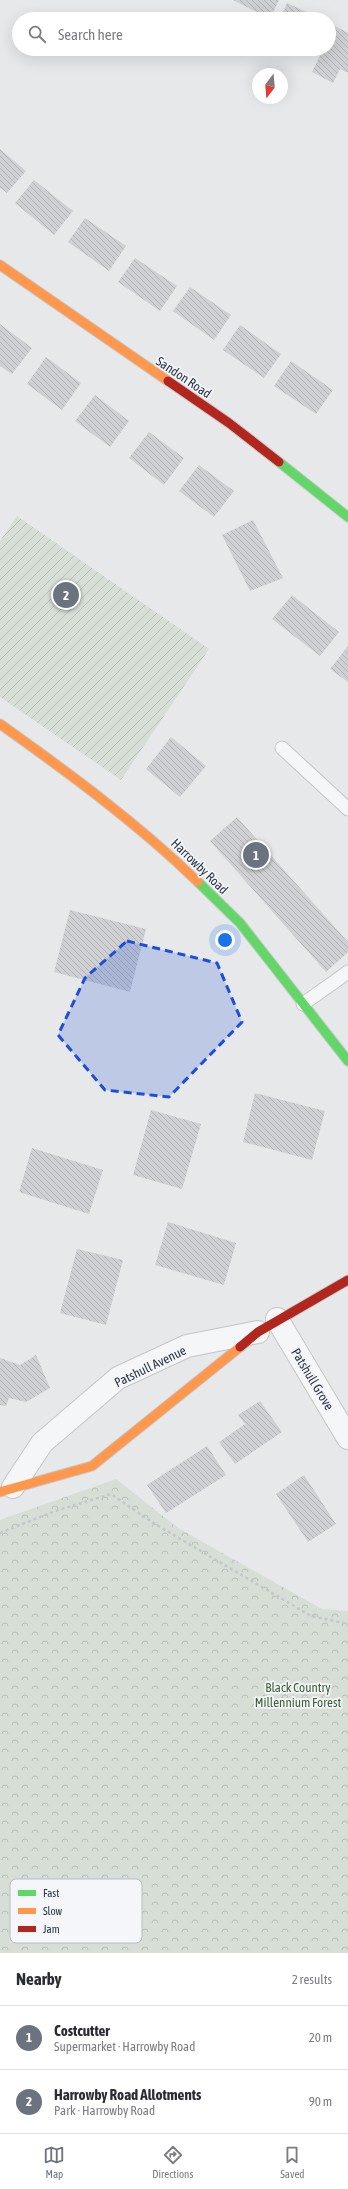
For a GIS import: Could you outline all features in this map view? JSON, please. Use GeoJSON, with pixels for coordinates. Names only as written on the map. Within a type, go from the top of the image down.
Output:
{"type":"FeatureCollection","features":[{"type":"Feature","properties":{"kind":"street","name":"Sandon Road"},"geometry":{"type":"LineString","coordinates":[[0,265],[15,277],[229,423],[348,517]]}},
{"type":"Feature","properties":{"kind":"street","name":"Harrowby Road"},"geometry":{"type":"LineString","coordinates":[[0,724],[90,788],[166,850],[240,923],[348,1061]]}},
{"type":"Feature","properties":{"kind":"street","name":"Patshull Avenue"},"geometry":{"type":"LineString","coordinates":[[6,1489],[92,1466],[258,1332],[277,1319],[348,1280]]}},
{"type":"Feature","properties":{"kind":"street","name":"Patshull Grove"},"geometry":{"type":"LineString","coordinates":[[277,1319],[348,1438]]}},
{"type":"Feature","properties":{"kind":"street","name":"Patshull Avenue"},"geometry":{"type":"LineString","coordinates":[[6,1489],[42,1443],[118,1378],[187,1346],[258,1332]]}},
{"type":"Feature","properties":{"kind":"lane"},"geometry":{"type":"LineString","coordinates":[[282,748],[348,809]]}},
{"type":"Feature","properties":{"kind":"lane"},"geometry":{"type":"LineString","coordinates":[[303,1004],[348,972]]}},
{"type":"Feature","properties":{"kind":"path"},"geometry":{"type":"LineString","coordinates":[[0,1533],[55,1511],[111,1494],[155,1524],[311,1616],[348,1624]]}},
{"type":"Feature","properties":{"kind":"highlighted area"},"geometry":{"type":"Polygon","coordinates":[[[127,941],[217,963],[242,1022],[169,1097],[105,1090],[58,1035],[85,978],[127,941]]]}},
{"type":"Feature","properties":{"kind":"green space"},"geometry":{"type":"Polygon","coordinates":[[[17,516],[209,649],[121,780],[0,697],[0,541],[17,516]]]}},
{"type":"Feature","properties":{"kind":"green space","name":"Black Country Millennium Forest"},"geometry":{"type":"Polygon","coordinates":[[[116,1479],[178,1528],[322,1609],[348,1611],[348,1953],[0,1953],[0,1520],[116,1479]]]}},
{"type":"Feature","properties":{"kind":"building"},"geometry":{"type":"Polygon","coordinates":[[[233,0],[279,0],[273,12],[256,12],[233,0]]]}},
{"type":"Feature","properties":{"kind":"building"},"geometry":{"type":"Polygon","coordinates":[[[287,3],[306,12],[283,12],[287,3]]]}},
{"type":"Feature","properties":{"kind":"building"},"geometry":{"type":"Polygon","coordinates":[[[336,27],[348,33],[348,73],[340,69],[333,83],[312,72],[320,56],[336,56],[336,27]]]}},
{"type":"Feature","properties":{"kind":"building"},"geometry":{"type":"Polygon","coordinates":[[[0,149],[26,171],[7,193],[0,188],[0,149]]]}},
{"type":"Feature","properties":{"kind":"building"},"geometry":{"type":"Polygon","coordinates":[[[34,180],[73,211],[54,235],[15,203],[34,180]]]}},
{"type":"Feature","properties":{"kind":"building"},"geometry":{"type":"Polygon","coordinates":[[[85,218],[126,246],[109,271],[68,242],[85,218]]]}},
{"type":"Feature","properties":{"kind":"building"},"geometry":{"type":"Polygon","coordinates":[[[135,258],[177,286],[160,311],[118,282],[135,258]]]}},
{"type":"Feature","properties":{"kind":"building"},"geometry":{"type":"Polygon","coordinates":[[[190,287],[231,315],[214,340],[173,311],[190,287]]]}},
{"type":"Feature","properties":{"kind":"building"},"geometry":{"type":"Polygon","coordinates":[[[0,324],[32,348],[12,374],[0,366],[0,324]]]}},
{"type":"Feature","properties":{"kind":"building"},"geometry":{"type":"Polygon","coordinates":[[[240,325],[281,354],[264,378],[223,350],[240,325]]]}},
{"type":"Feature","properties":{"kind":"building"},"geometry":{"type":"Polygon","coordinates":[[[46,357],[81,383],[62,410],[27,384],[46,357]]]}},
{"type":"Feature","properties":{"kind":"building"},"geometry":{"type":"Polygon","coordinates":[[[291,361],[333,390],[316,414],[274,386],[291,361]]]}},
{"type":"Feature","properties":{"kind":"building"},"geometry":{"type":"Polygon","coordinates":[[[95,395],[129,421],[110,447],[75,421],[95,395]]]}},
{"type":"Feature","properties":{"kind":"building"},"geometry":{"type":"Polygon","coordinates":[[[149,432],[184,458],[164,485],[129,458],[149,432]]]}},
{"type":"Feature","properties":{"kind":"building"},"geometry":{"type":"Polygon","coordinates":[[[199,465],[234,491],[214,517],[179,491],[199,465]]]}},
{"type":"Feature","properties":{"kind":"building"},"geometry":{"type":"Polygon","coordinates":[[[253,520],[283,578],[250,591],[222,535],[253,520]]]}},
{"type":"Feature","properties":{"kind":"building"},"geometry":{"type":"Polygon","coordinates":[[[292,595],[339,632],[320,656],[272,619],[292,595]]]}},
{"type":"Feature","properties":{"kind":"building"},"geometry":{"type":"Polygon","coordinates":[[[348,646],[348,682],[330,669],[348,646]]]}},
{"type":"Feature","properties":{"kind":"building"},"geometry":{"type":"Polygon","coordinates":[[[171,737],[206,766],[180,797],[146,769],[171,737]]]}},
{"type":"Feature","properties":{"kind":"building"},"geometry":{"type":"Polygon","coordinates":[[[237,817],[348,942],[348,952],[326,972],[210,841],[237,817]]]}},
{"type":"Feature","properties":{"kind":"building"},"geometry":{"type":"Polygon","coordinates":[[[70,910],[146,929],[130,992],[54,972],[70,910]]]}},
{"type":"Feature","properties":{"kind":"building"},"geometry":{"type":"Polygon","coordinates":[[[255,1093],[325,1111],[312,1160],[243,1142],[255,1093]]]}},
{"type":"Feature","properties":{"kind":"building"},"geometry":{"type":"Polygon","coordinates":[[[151,1110],[201,1124],[182,1189],[133,1175],[151,1110]]]}},
{"type":"Feature","properties":{"kind":"building"},"geometry":{"type":"Polygon","coordinates":[[[32,1148],[103,1170],[89,1214],[19,1192],[32,1148]]]}},
{"type":"Feature","properties":{"kind":"building"},"geometry":{"type":"Polygon","coordinates":[[[168,1222],[236,1243],[224,1285],[155,1265],[168,1222]]]}},
{"type":"Feature","properties":{"kind":"building"},"geometry":{"type":"Polygon","coordinates":[[[77,1249],[123,1260],[106,1325],[60,1313],[77,1249]]]}},
{"type":"Feature","properties":{"kind":"building"},"geometry":{"type":"Polygon","coordinates":[[[36,1355],[50,1388],[26,1402],[9,1398],[6,1406],[0,1405],[0,1358],[20,1365],[36,1355]]]}},
{"type":"Feature","properties":{"kind":"building"},"geometry":{"type":"Polygon","coordinates":[[[260,1401],[282,1432],[235,1464],[219,1442],[245,1424],[238,1415],[260,1401]]]}},
{"type":"Feature","properties":{"kind":"building"},"geometry":{"type":"Polygon","coordinates":[[[207,1446],[226,1475],[166,1513],[147,1485],[207,1446]]]}},
{"type":"Feature","properties":{"kind":"building"},"geometry":{"type":"Polygon","coordinates":[[[304,1475],[336,1524],[308,1542],[276,1494],[304,1475]]]}},
{"type":"Feature","properties":{"kind":"traffic: fast"},"geometry":{"type":"LineString","coordinates":[[279,462],[348,517]]}},
{"type":"Feature","properties":{"kind":"traffic: fast"},"geometry":{"type":"LineString","coordinates":[[198,882],[240,923],[348,1061]]}},
{"type":"Feature","properties":{"kind":"traffic: slow"},"geometry":{"type":"LineString","coordinates":[[0,265],[168,381]]}},
{"type":"Feature","properties":{"kind":"traffic: slow"},"geometry":{"type":"LineString","coordinates":[[0,724],[102,799],[151,839],[198,882]]}},
{"type":"Feature","properties":{"kind":"traffic: slow"},"geometry":{"type":"LineString","coordinates":[[0,1492],[92,1466],[240,1347]]}},
{"type":"Feature","properties":{"kind":"traffic: jam"},"geometry":{"type":"LineString","coordinates":[[168,381],[229,423],[279,462]]}},
{"type":"Feature","properties":{"kind":"traffic: jam"},"geometry":{"type":"LineString","coordinates":[[240,1347],[258,1332],[348,1280]]}},
{"type":"Feature","properties":{"kind":"place","name":"Harrowby Road Allotments"},"geometry":{"type":"Point","coordinates":[66,595]}},
{"type":"Feature","properties":{"kind":"place","name":"Costcutter"},"geometry":{"type":"Point","coordinates":[256,855]}}]}
